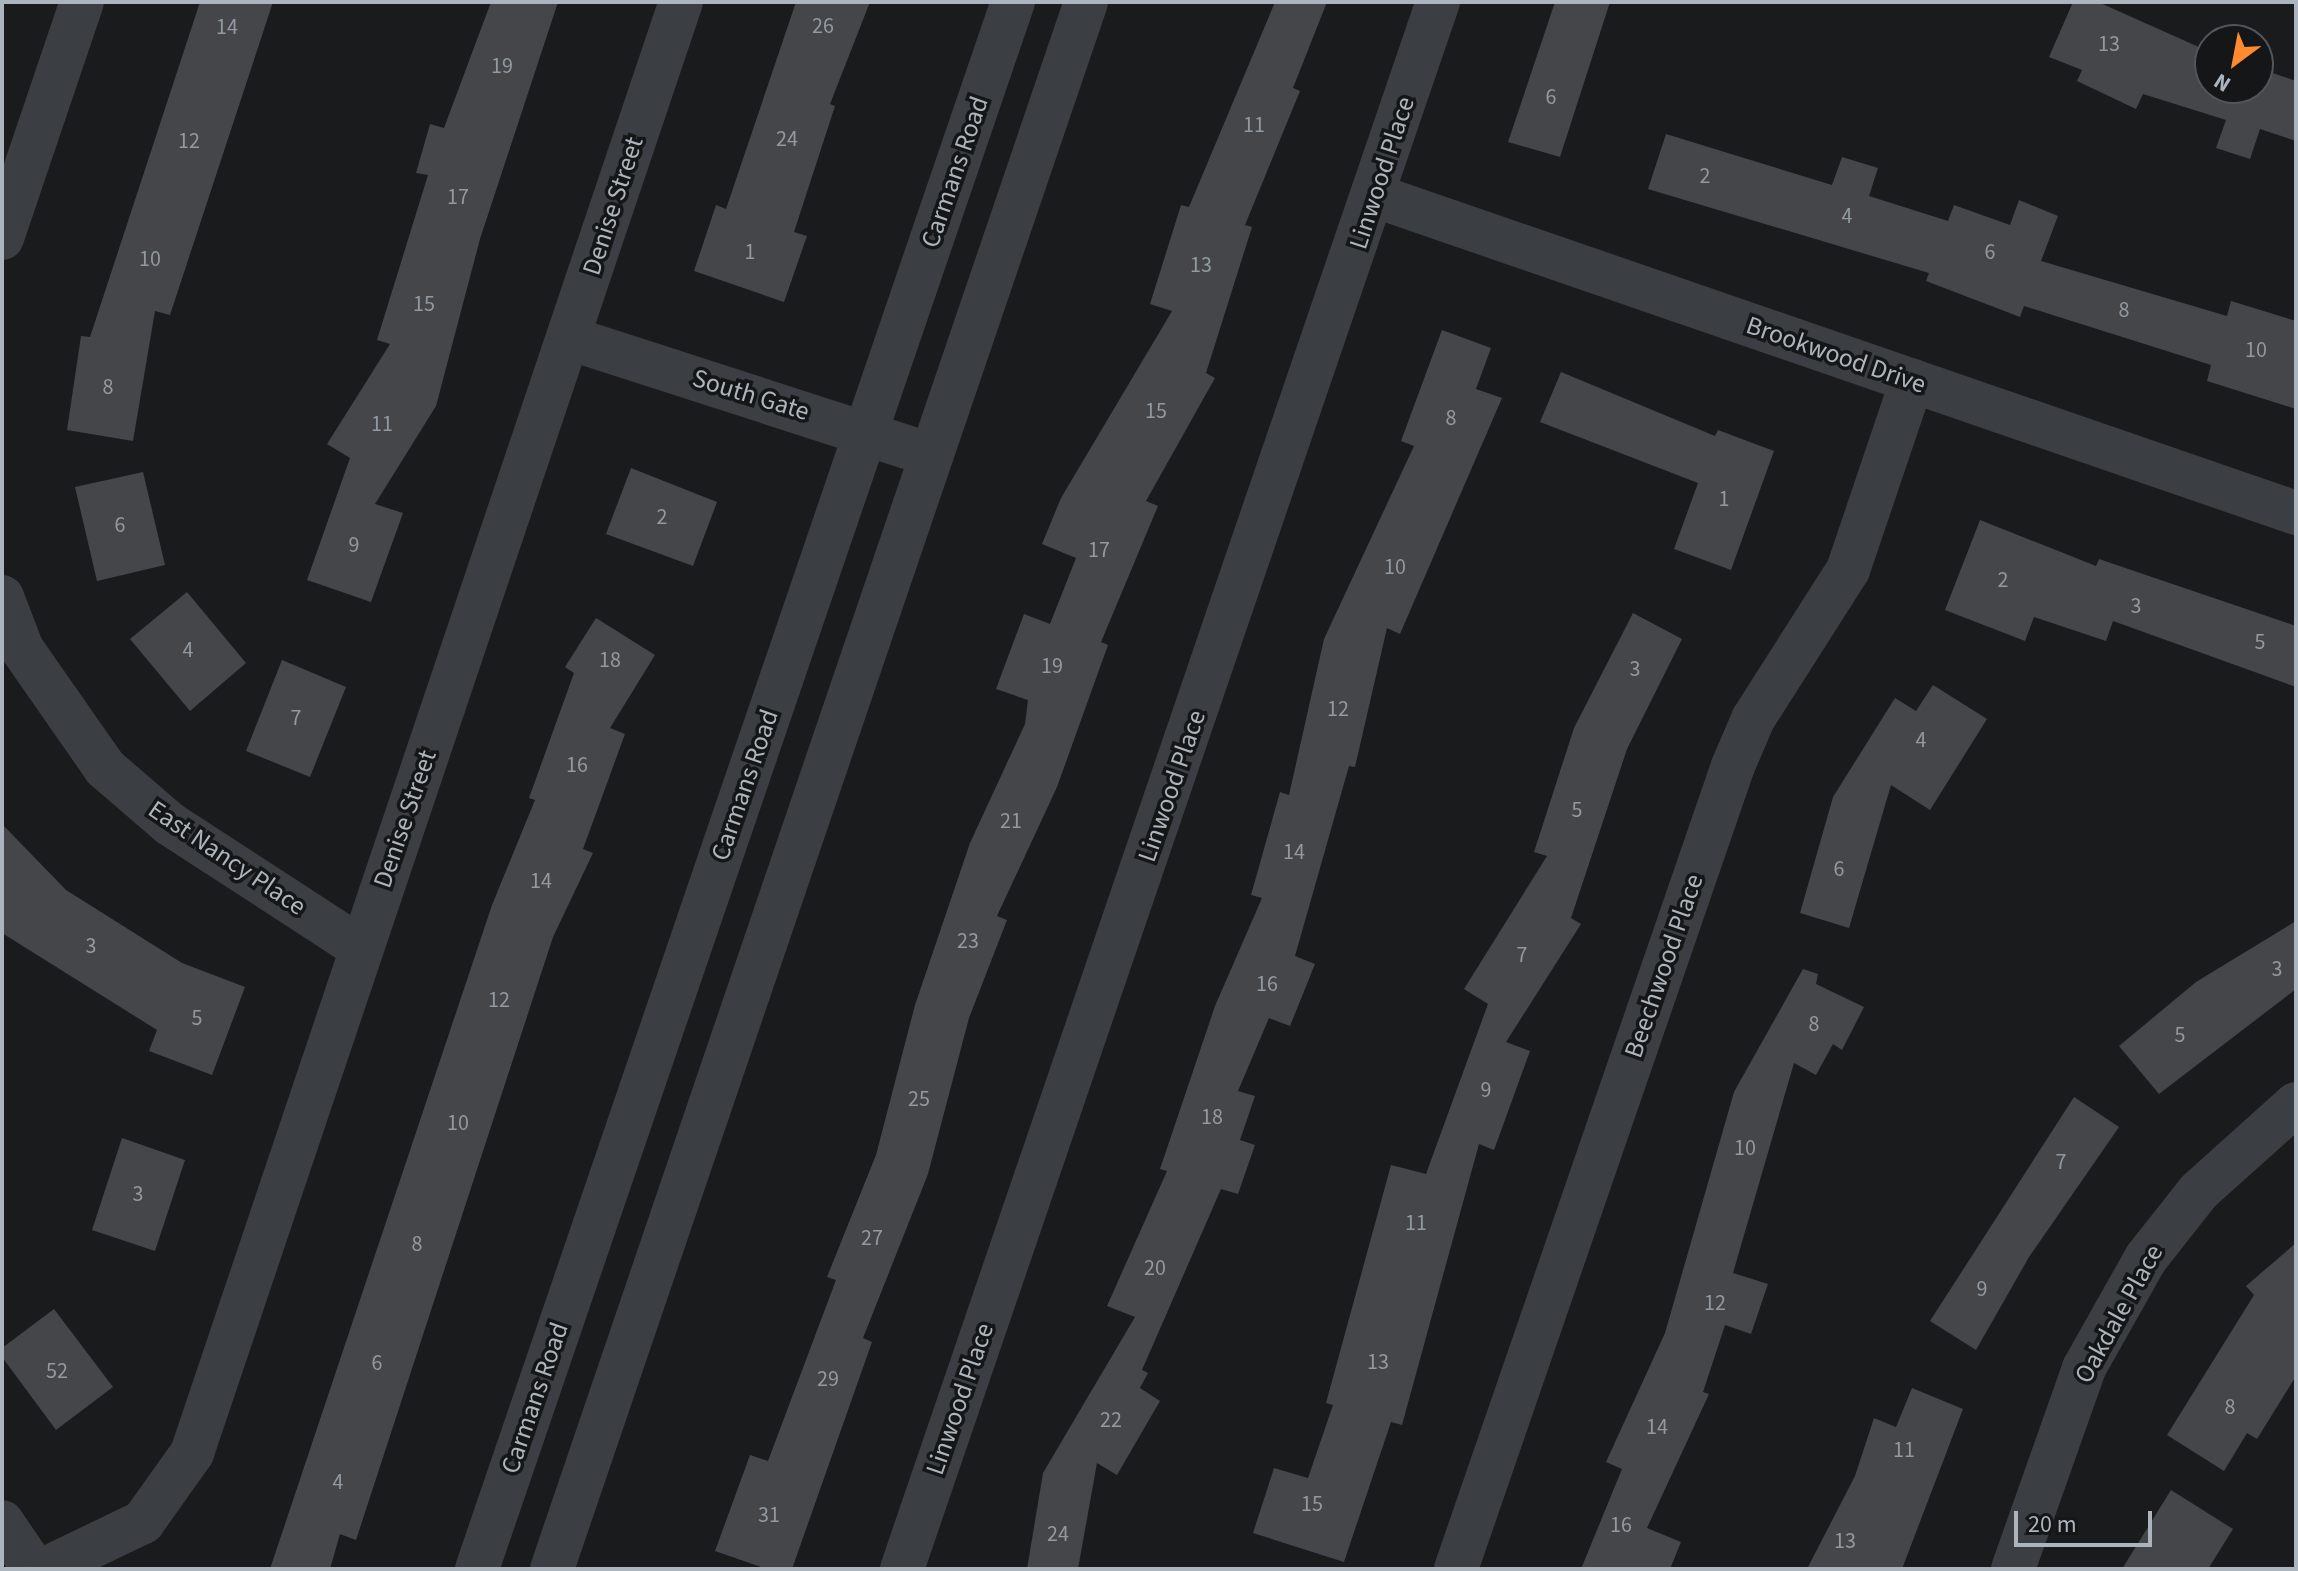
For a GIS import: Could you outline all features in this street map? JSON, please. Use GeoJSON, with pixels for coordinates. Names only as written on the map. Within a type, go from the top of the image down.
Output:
{"type":"FeatureCollection","features":[{"type":"Feature","properties":{"kind":"street"},"geometry":{"type":"LineString","coordinates":[[2,238],[82,2]]}},
{"type":"Feature","properties":{"kind":"street","name":"Denise Street"},"geometry":{"type":"LineString","coordinates":[[45,1569],[143,1522],[192,1453],[681,2]]}},
{"type":"Feature","properties":{"kind":"street","name":"Carmans Road"},"geometry":{"type":"LineString","coordinates":[[477,1569],[1013,2]]}},
{"type":"Feature","properties":{"kind":"street"},"geometry":{"type":"LineString","coordinates":[[552,1569],[1086,2]]}},
{"type":"Feature","properties":{"kind":"street","name":"Linwood Place"},"geometry":{"type":"LineString","coordinates":[[902,1569],[1376,196],[1438,2]]}},
{"type":"Feature","properties":{"kind":"street","name":"Brookwood Drive"},"geometry":{"type":"LineString","coordinates":[[1376,196],[2296,513]]}},
{"type":"Feature","properties":{"kind":"street","name":"South Gate"},"geometry":{"type":"LineString","coordinates":[[569,338],[866,431],[932,455]]}},
{"type":"Feature","properties":{"kind":"street","name":"Beechwood Place"},"geometry":{"type":"LineString","coordinates":[[1456,1569],[1733,766],[1753,719],[1848,570],[1912,381]]}},
{"type":"Feature","properties":{"kind":"street","name":"East Nancy Place"},"geometry":{"type":"LineString","coordinates":[[2,597],[51,697],[105,768],[170,824],[361,948]]}},
{"type":"Feature","properties":{"kind":"street","name":"Oakdale Place"},"geometry":{"type":"LineString","coordinates":[[2013,1569],[2084,1368],[2146,1258],[2199,1191],[2296,1104]]}},
{"type":"Feature","properties":{"kind":"street"},"geometry":{"type":"LineString","coordinates":[[2,1522],[34,1569]]}},
{"type":"Feature","properties":{"kind":"building"},"geometry":{"type":"Polygon","coordinates":[[[200,2],[273,2],[170,315],[155,311],[133,441],[67,430],[81,336],[90,337],[200,2]]]}},
{"type":"Feature","properties":{"kind":"building"},"geometry":{"type":"Polygon","coordinates":[[[491,2],[558,2],[480,239],[436,406],[375,504],[403,513],[371,602],[307,580],[350,458],[327,444],[390,344],[377,340],[428,175],[416,173],[430,124],[444,128],[491,2]]]}},
{"type":"Feature","properties":{"kind":"building"},"geometry":{"type":"Polygon","coordinates":[[[796,2],[870,2],[830,104],[835,106],[794,232],[807,236],[784,302],[694,271],[716,205],[726,209],[796,2]]]}},
{"type":"Feature","properties":{"kind":"building"},"geometry":{"type":"Polygon","coordinates":[[[1275,2],[1327,2],[1293,88],[1300,91],[1245,225],[1252,227],[1206,373],[1215,378],[1146,501],[1158,506],[1101,642],[1108,645],[1057,787],[997,916],[1007,920],[969,1018],[928,1174],[863,1338],[872,1342],[792,1569],[767,1569],[715,1551],[750,1455],[768,1461],[836,1280],[827,1277],[876,1155],[915,1005],[970,843],[1025,724],[1028,700],[996,689],[1024,614],[1050,624],[1076,558],[1042,544],[1061,498],[1172,311],[1150,304],[1181,205],[1189,207],[1275,2]]]}},
{"type":"Feature","properties":{"kind":"building"},"geometry":{"type":"Polygon","coordinates":[[[1555,2],[1610,2],[1560,157],[1508,142],[1555,2]]]}},
{"type":"Feature","properties":{"kind":"building"},"geometry":{"type":"Polygon","coordinates":[[[2073,2],[2098,2],[2194,45],[2194,104],[2274,104],[2274,73],[2296,81],[2296,141],[2260,129],[2250,159],[2216,148],[2226,120],[2143,94],[2136,109],[2077,81],[2082,70],[2049,57],[2073,2]]]}},
{"type":"Feature","properties":{"kind":"building"},"geometry":{"type":"Polygon","coordinates":[[[1666,134],[1832,185],[1842,157],[1878,168],[1869,196],[1948,221],[1954,205],[2010,225],[2019,200],[2058,216],[2041,261],[2227,316],[2231,301],[2296,321],[2296,409],[2207,381],[2211,365],[2024,306],[2020,317],[1926,281],[1929,273],[1648,189],[1666,134]]]}},
{"type":"Feature","properties":{"kind":"building"},"geometry":{"type":"Polygon","coordinates":[[[1442,330],[1491,348],[1476,389],[1502,398],[1400,634],[1387,628],[1355,767],[1349,766],[1295,956],[1315,964],[1290,1026],[1269,1018],[1238,1091],[1255,1096],[1240,1140],[1255,1145],[1238,1194],[1221,1189],[1142,1370],[1148,1373],[1140,1388],[1160,1401],[1117,1475],[1097,1463],[1078,1569],[1027,1569],[1043,1473],[1135,1317],[1107,1306],[1167,1171],[1160,1169],[1215,1006],[1262,898],[1251,895],[1280,792],[1289,795],[1324,639],[1414,446],[1401,441],[1442,330]]]}},
{"type":"Feature","properties":{"kind":"building"},"geometry":{"type":"Polygon","coordinates":[[[1561,372],[1715,436],[1718,430],[1774,451],[1731,570],[1674,549],[1698,483],[1540,422],[1561,372]]]}},
{"type":"Feature","properties":{"kind":"building"},"geometry":{"type":"Polygon","coordinates":[[[631,468],[717,502],[693,566],[606,534],[631,468]]]}},
{"type":"Feature","properties":{"kind":"building"},"geometry":{"type":"Polygon","coordinates":[[[143,472],[165,565],[97,581],[75,487],[143,472]]]}},
{"type":"Feature","properties":{"kind":"building"},"geometry":{"type":"Polygon","coordinates":[[[1980,520],[2096,566],[2099,559],[2296,626],[2296,687],[2113,621],[2106,641],[2034,617],[2025,641],[1945,610],[1980,520]]]}},
{"type":"Feature","properties":{"kind":"building"},"geometry":{"type":"Polygon","coordinates":[[[187,592],[246,663],[190,711],[130,639],[187,592]]]}},
{"type":"Feature","properties":{"kind":"building"},"geometry":{"type":"Polygon","coordinates":[[[1633,613],[1682,639],[1627,749],[1571,918],[1581,924],[1506,1042],[1530,1051],[1494,1150],[1479,1144],[1402,1425],[1391,1422],[1344,1562],[1253,1533],[1274,1468],[1308,1478],[1333,1405],[1326,1403],[1391,1165],[1426,1174],[1488,1004],[1464,989],[1547,856],[1534,852],[1574,728],[1633,613]]]}},
{"type":"Feature","properties":{"kind":"building"},"geometry":{"type":"Polygon","coordinates":[[[596,618],[655,655],[610,728],[625,734],[583,849],[593,853],[553,937],[356,1540],[340,1534],[330,1569],[270,1569],[492,905],[535,800],[529,798],[574,673],[565,667],[596,618]]]}},
{"type":"Feature","properties":{"kind":"building"},"geometry":{"type":"Polygon","coordinates":[[[282,660],[346,687],[310,777],[246,751],[282,660]]]}},
{"type":"Feature","properties":{"kind":"building"},"geometry":{"type":"Polygon","coordinates":[[[1933,685],[1987,719],[1930,810],[1891,785],[1849,928],[1800,913],[1833,797],[1895,698],[1916,711],[1933,685]]]}},
{"type":"Feature","properties":{"kind":"building"},"geometry":{"type":"Polygon","coordinates":[[[2,824],[66,890],[182,963],[245,987],[212,1075],[149,1051],[157,1030],[2,933],[2,824]]]}},
{"type":"Feature","properties":{"kind":"building"},"geometry":{"type":"Polygon","coordinates":[[[2296,921],[2296,989],[2159,1094],[2119,1046],[2196,982],[2296,921]]]}},
{"type":"Feature","properties":{"kind":"building"},"geometry":{"type":"Polygon","coordinates":[[[1803,969],[1818,974],[1816,984],[1864,1007],[1842,1050],[1833,1044],[1816,1075],[1794,1063],[1733,1273],[1768,1284],[1751,1334],[1725,1325],[1703,1392],[1709,1394],[1647,1528],[1681,1542],[1670,1569],[1581,1569],[1622,1469],[1606,1462],[1665,1333],[1734,1092],[1803,969]]]}},
{"type":"Feature","properties":{"kind":"building"},"geometry":{"type":"Polygon","coordinates":[[[2074,1097],[2119,1127],[2029,1257],[1976,1350],[1930,1321],[2074,1097]]]}},
{"type":"Feature","properties":{"kind":"building"},"geometry":{"type":"Polygon","coordinates":[[[122,1138],[185,1160],[155,1251],[92,1230],[122,1138]]]}},
{"type":"Feature","properties":{"kind":"building"},"geometry":{"type":"Polygon","coordinates":[[[2296,1243],[2296,1376],[2257,1439],[2247,1433],[2224,1471],[2167,1435],[2254,1295],[2246,1286],[2296,1243]]]}},
{"type":"Feature","properties":{"kind":"building"},"geometry":{"type":"Polygon","coordinates":[[[54,1309],[113,1387],[56,1430],[2,1357],[2,1348],[54,1309]]]}},
{"type":"Feature","properties":{"kind":"building"},"geometry":{"type":"Polygon","coordinates":[[[1912,1388],[1963,1409],[1902,1569],[1807,1569],[1855,1476],[1874,1418],[1896,1427],[1912,1388]]]}},
{"type":"Feature","properties":{"kind":"building"},"geometry":{"type":"Polygon","coordinates":[[[2171,1490],[2233,1529],[2208,1569],[2122,1569],[2171,1490]]]}}]}
